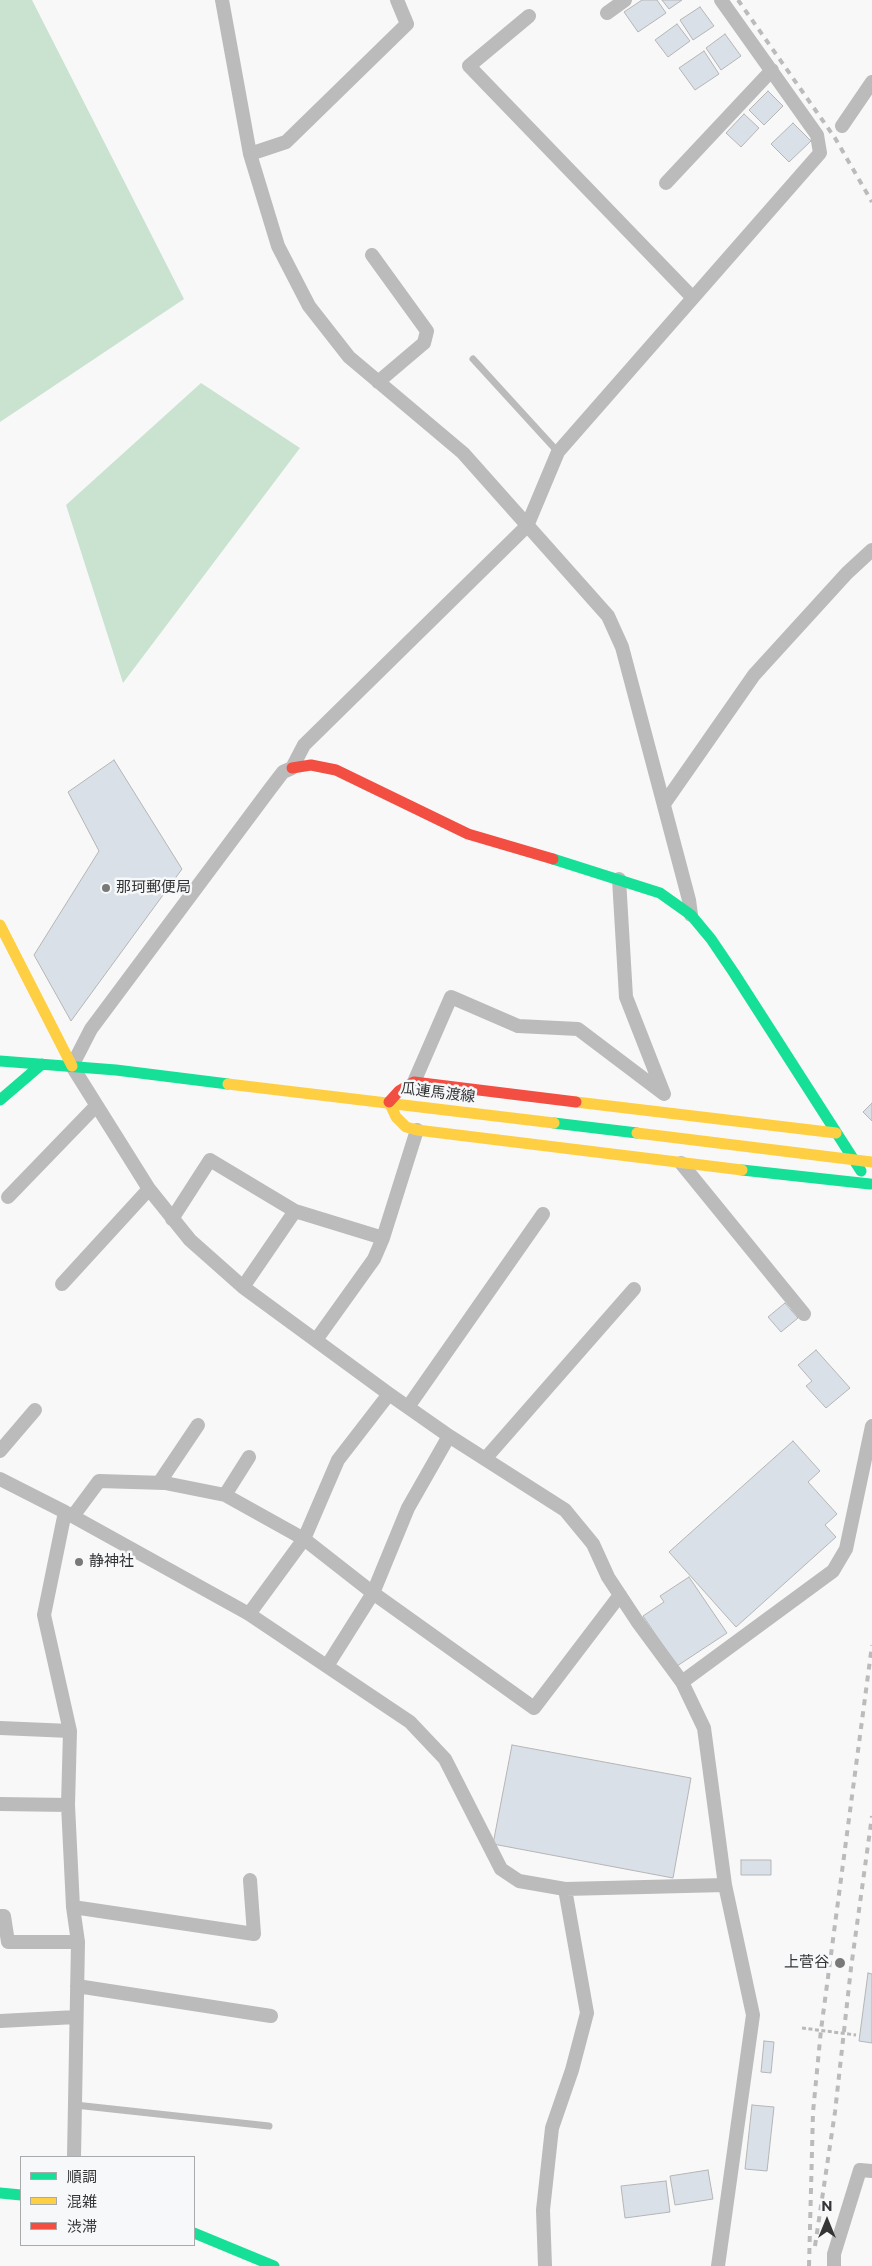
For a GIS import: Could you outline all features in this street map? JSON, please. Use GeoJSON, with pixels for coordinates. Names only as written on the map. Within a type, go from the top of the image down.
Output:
{"type":"FeatureCollection","features":[{"type":"Feature","properties":{"kind":"main road"},"geometry":{"type":"LineString","coordinates":[[292,768],[312,765],[336,770],[468,834],[619,879],[660,894],[691,915],[711,939],[734,972],[871,1185]]}},
{"type":"Feature","properties":{"kind":"main road"},"geometry":{"type":"LineString","coordinates":[[0,925],[72,1066]]}},
{"type":"Feature","properties":{"kind":"main road","name":"瓜連馬渡線"},"geometry":{"type":"LineString","coordinates":[[0,1061],[72,1066],[389,1102],[872,1162]]}},
{"type":"Feature","properties":{"kind":"main road"},"geometry":{"type":"LineString","coordinates":[[0,1100],[42,1064]]}},
{"type":"Feature","properties":{"kind":"main road"},"geometry":{"type":"LineString","coordinates":[[836,1133],[414,1082],[399,1092],[389,1102],[401,1122],[417,1130],[871,1185]]}},
{"type":"Feature","properties":{"kind":"main road"},"geometry":{"type":"LineString","coordinates":[[0,2193],[20,2195]]}},
{"type":"Feature","properties":{"kind":"main road"},"geometry":{"type":"LineString","coordinates":[[195,2233],[274,2266]]}},
{"type":"Feature","properties":{"kind":"street"},"geometry":{"type":"LineString","coordinates":[[222,0],[250,154],[278,246],[309,306],[349,357],[463,453],[608,616],[622,647],[689,900],[691,915]]}},
{"type":"Feature","properties":{"kind":"street"},"geometry":{"type":"LineString","coordinates":[[250,154],[286,142],[407,24],[397,0]]}},
{"type":"Feature","properties":{"kind":"street"},"geometry":{"type":"LineString","coordinates":[[607,14],[625,0]]}},
{"type":"Feature","properties":{"kind":"street"},"geometry":{"type":"LineString","coordinates":[[718,2266],[753,2015],[725,1885],[704,1728],[682,1682],[608,1578],[593,1544],[565,1510],[449,1436],[389,1394],[242,1287],[190,1240],[149,1189],[72,1066],[92,1029],[283,772],[292,768],[304,745],[527,526],[558,452],[820,152],[817,134],[721,0]]}},
{"type":"Feature","properties":{"kind":"street"},"geometry":{"type":"LineString","coordinates":[[529,16],[469,66],[692,297]]}},
{"type":"Feature","properties":{"kind":"street"},"geometry":{"type":"LineString","coordinates":[[666,183],[772,70]]}},
{"type":"Feature","properties":{"kind":"street"},"geometry":{"type":"LineString","coordinates":[[842,126],[872,82]]}},
{"type":"Feature","properties":{"kind":"street"},"geometry":{"type":"LineString","coordinates":[[372,255],[427,331],[424,343],[378,382]]}},
{"type":"Feature","properties":{"kind":"street"},"geometry":{"type":"LineString","coordinates":[[664,804],[754,675],[847,572],[872,550]]}},
{"type":"Feature","properties":{"kind":"street"},"geometry":{"type":"LineString","coordinates":[[619,879],[626,997],[664,1094],[679,1114]]}},
{"type":"Feature","properties":{"kind":"street"},"geometry":{"type":"LineString","coordinates":[[414,1082],[451,997],[518,1026],[578,1030],[664,1094]]}},
{"type":"Feature","properties":{"kind":"street"},"geometry":{"type":"LineString","coordinates":[[8,1197],[96,1106]]}},
{"type":"Feature","properties":{"kind":"street"},"geometry":{"type":"LineString","coordinates":[[316,1340],[374,1259],[383,1238],[417,1130]]}},
{"type":"Feature","properties":{"kind":"street"},"geometry":{"type":"LineString","coordinates":[[172,1219],[210,1160],[294,1211],[383,1238]]}},
{"type":"Feature","properties":{"kind":"street"},"geometry":{"type":"LineString","coordinates":[[681,1163],[804,1314]]}},
{"type":"Feature","properties":{"kind":"street"},"geometry":{"type":"LineString","coordinates":[[62,1284],[149,1189]]}},
{"type":"Feature","properties":{"kind":"street"},"geometry":{"type":"LineString","coordinates":[[242,1287],[294,1211]]}},
{"type":"Feature","properties":{"kind":"street"},"geometry":{"type":"LineString","coordinates":[[408,1407],[543,1214]]}},
{"type":"Feature","properties":{"kind":"street"},"geometry":{"type":"LineString","coordinates":[[485,1459],[634,1289]]}},
{"type":"Feature","properties":{"kind":"street"},"geometry":{"type":"LineString","coordinates":[[249,1614],[304,1538],[338,1460],[389,1394]]}},
{"type":"Feature","properties":{"kind":"street"},"geometry":{"type":"LineString","coordinates":[[0,1451],[35,1410]]}},
{"type":"Feature","properties":{"kind":"street"},"geometry":{"type":"LineString","coordinates":[[158,1483],[198,1425]]}},
{"type":"Feature","properties":{"kind":"street"},"geometry":{"type":"LineString","coordinates":[[682,1682],[833,1572],[846,1549],[872,1426]]}},
{"type":"Feature","properties":{"kind":"street"},"geometry":{"type":"LineString","coordinates":[[327,1666],[373,1593],[408,1508],[449,1436]]}},
{"type":"Feature","properties":{"kind":"street"},"geometry":{"type":"LineString","coordinates":[[225,1495],[249,1457]]}},
{"type":"Feature","properties":{"kind":"street"},"geometry":{"type":"LineString","coordinates":[[0,1478],[249,1614],[410,1722],[445,1759],[501,1869],[519,1881],[565,1889],[725,1885]]}},
{"type":"Feature","properties":{"kind":"street"},"geometry":{"type":"LineString","coordinates":[[74,2156],[78,1942],[73,1907],[68,1805],[70,1732],[44,1615],[69,1514],[99,1481],[158,1483],[225,1495],[304,1538],[373,1593],[534,1708],[620,1596]]}},
{"type":"Feature","properties":{"kind":"street"},"geometry":{"type":"LineString","coordinates":[[0,1728],[70,1732]]}},
{"type":"Feature","properties":{"kind":"street"},"geometry":{"type":"LineString","coordinates":[[0,1804],[68,1805]]}},
{"type":"Feature","properties":{"kind":"street"},"geometry":{"type":"LineString","coordinates":[[73,1907],[254,1934],[250,1880]]}},
{"type":"Feature","properties":{"kind":"street"},"geometry":{"type":"LineString","coordinates":[[545,2266],[543,2210],[552,2128],[572,2070],[587,2013],[565,1889]]}},
{"type":"Feature","properties":{"kind":"street"},"geometry":{"type":"LineString","coordinates":[[0,1916],[4,1916],[8,1942],[78,1942]]}},
{"type":"Feature","properties":{"kind":"street"},"geometry":{"type":"LineString","coordinates":[[78,1986],[271,2016]]}},
{"type":"Feature","properties":{"kind":"street"},"geometry":{"type":"LineString","coordinates":[[0,2021],[76,2017]]}},
{"type":"Feature","properties":{"kind":"street"},"geometry":{"type":"LineString","coordinates":[[834,2266],[834,2254],[860,2170],[872,2171]]}},
{"type":"Feature","properties":{"kind":"lane"},"geometry":{"type":"LineString","coordinates":[[473,359],[558,452]]}},
{"type":"Feature","properties":{"kind":"lane"},"geometry":{"type":"LineString","coordinates":[[74,2105],[269,2126]]}},
{"type":"Feature","properties":{"kind":"path"},"geometry":{"type":"LineString","coordinates":[[802,2028],[856,2035]]}},
{"type":"Feature","properties":{"kind":"green space"},"geometry":{"type":"Polygon","coordinates":[[[0,0],[32,0],[184,299],[0,422],[0,0]]]}},
{"type":"Feature","properties":{"kind":"green space"},"geometry":{"type":"Polygon","coordinates":[[[201,383],[300,448],[123,683],[66,505],[201,383]]]}},
{"type":"Feature","properties":{"kind":"building"},"geometry":{"type":"Polygon","coordinates":[[[642,0],[657,0],[666,13],[638,32],[624,12],[642,0]]]}},
{"type":"Feature","properties":{"kind":"building"},"geometry":{"type":"Polygon","coordinates":[[[662,0],[682,0],[669,9],[662,0]]]}},
{"type":"Feature","properties":{"kind":"building"},"geometry":{"type":"Polygon","coordinates":[[[700,7],[714,26],[693,40],[680,20],[700,7]]]}},
{"type":"Feature","properties":{"kind":"building"},"geometry":{"type":"Polygon","coordinates":[[[677,24],[690,41],[668,57],[655,40],[677,24]]]}},
{"type":"Feature","properties":{"kind":"building"},"geometry":{"type":"Polygon","coordinates":[[[725,34],[741,56],[721,70],[706,48],[725,34]]]}},
{"type":"Feature","properties":{"kind":"building"},"geometry":{"type":"Polygon","coordinates":[[[704,51],[719,74],[695,90],[679,68],[704,51]]]}},
{"type":"Feature","properties":{"kind":"building"},"geometry":{"type":"Polygon","coordinates":[[[768,91],[783,106],[764,125],[749,110],[768,91]]]}},
{"type":"Feature","properties":{"kind":"building"},"geometry":{"type":"Polygon","coordinates":[[[744,114],[759,128],[741,147],[726,133],[744,114]]]}},
{"type":"Feature","properties":{"kind":"building"},"geometry":{"type":"Polygon","coordinates":[[[793,123],[811,141],[789,162],[771,144],[793,123]]]}},
{"type":"Feature","properties":{"kind":"building"},"geometry":{"type":"Polygon","coordinates":[[[114,760],[182,869],[71,1021],[34,955],[99,851],[68,792],[114,760]]]}},
{"type":"Feature","properties":{"kind":"building"},"geometry":{"type":"Polygon","coordinates":[[[872,1103],[872,1121],[863,1112],[872,1103]]]}},
{"type":"Feature","properties":{"kind":"building"},"geometry":{"type":"Polygon","coordinates":[[[785,1303],[798,1318],[781,1332],[768,1317],[785,1303]]]}},
{"type":"Feature","properties":{"kind":"building"},"geometry":{"type":"Polygon","coordinates":[[[816,1350],[850,1388],[826,1408],[806,1386],[812,1381],[798,1365],[816,1350]]]}},
{"type":"Feature","properties":{"kind":"building"},"geometry":{"type":"Polygon","coordinates":[[[793,1441],[820,1471],[808,1482],[837,1514],[825,1525],[836,1537],[736,1627],[669,1552],[793,1441]]]}},
{"type":"Feature","properties":{"kind":"building"},"geometry":{"type":"Polygon","coordinates":[[[689,1577],[727,1633],[677,1666],[643,1616],[664,1602],[660,1596],[689,1577]]]}},
{"type":"Feature","properties":{"kind":"building"},"geometry":{"type":"Polygon","coordinates":[[[512,1745],[691,1778],[673,1878],[493,1844],[512,1745]]]}},
{"type":"Feature","properties":{"kind":"building"},"geometry":{"type":"Polygon","coordinates":[[[741,1860],[771,1860],[771,1875],[741,1875],[741,1860]]]}},
{"type":"Feature","properties":{"kind":"building"},"geometry":{"type":"Polygon","coordinates":[[[868,1973],[872,1974],[872,2043],[859,2041],[868,1973]]]}},
{"type":"Feature","properties":{"kind":"building"},"geometry":{"type":"Polygon","coordinates":[[[764,2041],[774,2042],[771,2073],[761,2072],[764,2041]]]}},
{"type":"Feature","properties":{"kind":"building"},"geometry":{"type":"Polygon","coordinates":[[[752,2105],[774,2107],[767,2171],[745,2169],[752,2105]]]}},
{"type":"Feature","properties":{"kind":"building"},"geometry":{"type":"Polygon","coordinates":[[[708,2170],[713,2199],[675,2205],[670,2176],[708,2170]]]}},
{"type":"Feature","properties":{"kind":"building"},"geometry":{"type":"Polygon","coordinates":[[[666,2181],[670,2212],[625,2218],[621,2186],[666,2181]]]}},
{"type":"Feature","properties":{"kind":"railway"},"geometry":{"type":"LineString","coordinates":[[738,0],[835,138],[872,202]]}},
{"type":"Feature","properties":{"kind":"railway"},"geometry":{"type":"LineString","coordinates":[[809,2266],[813,2112],[821,2030],[872,1645]]}},
{"type":"Feature","properties":{"kind":"railway"},"geometry":{"type":"LineString","coordinates":[[815,2246],[835,2112],[851,1968],[872,1816]]}},
{"type":"Feature","properties":{"kind":"traffic: fast"},"geometry":{"type":"LineString","coordinates":[[553,859],[660,893],[691,915],[711,939],[734,973],[861,1171]]}},
{"type":"Feature","properties":{"kind":"traffic: fast"},"geometry":{"type":"LineString","coordinates":[[0,1061],[116,1070],[228,1084]]}},
{"type":"Feature","properties":{"kind":"traffic: fast"},"geometry":{"type":"LineString","coordinates":[[0,1100],[42,1064]]}},
{"type":"Feature","properties":{"kind":"traffic: fast"},"geometry":{"type":"LineString","coordinates":[[554,1123],[637,1133]]}},
{"type":"Feature","properties":{"kind":"traffic: fast"},"geometry":{"type":"LineString","coordinates":[[742,1170],[870,1184]]}},
{"type":"Feature","properties":{"kind":"traffic: fast"},"geometry":{"type":"LineString","coordinates":[[0,2193],[20,2195]]}},
{"type":"Feature","properties":{"kind":"traffic: fast"},"geometry":{"type":"LineString","coordinates":[[195,2233],[274,2266]]}},
{"type":"Feature","properties":{"kind":"traffic: slow"},"geometry":{"type":"LineString","coordinates":[[0,925],[72,1066]]}},
{"type":"Feature","properties":{"kind":"traffic: slow"},"geometry":{"type":"LineString","coordinates":[[228,1084],[554,1123]]}},
{"type":"Feature","properties":{"kind":"traffic: slow"},"geometry":{"type":"LineString","coordinates":[[389,1102],[396,1117],[406,1127],[417,1130],[742,1170]]}},
{"type":"Feature","properties":{"kind":"traffic: slow"},"geometry":{"type":"LineString","coordinates":[[576,1102],[836,1133]]}},
{"type":"Feature","properties":{"kind":"traffic: slow"},"geometry":{"type":"LineString","coordinates":[[637,1133],[872,1162]]}},
{"type":"Feature","properties":{"kind":"traffic: jam"},"geometry":{"type":"LineString","coordinates":[[292,768],[311,765],[336,770],[468,834],[553,859]]}},
{"type":"Feature","properties":{"kind":"traffic: jam"},"geometry":{"type":"LineString","coordinates":[[389,1102],[399,1091],[414,1082],[576,1102]]}},
{"type":"Feature","properties":{"kind":"place","name":"那珂郵便局"},"geometry":{"type":"Point","coordinates":[106,888]}},
{"type":"Feature","properties":{"kind":"place","name":"静神社"},"geometry":{"type":"Point","coordinates":[79,1562]}},
{"type":"Feature","properties":{"kind":"place","name":"上菅谷"},"geometry":{"type":"Point","coordinates":[840,1963]}}]}
